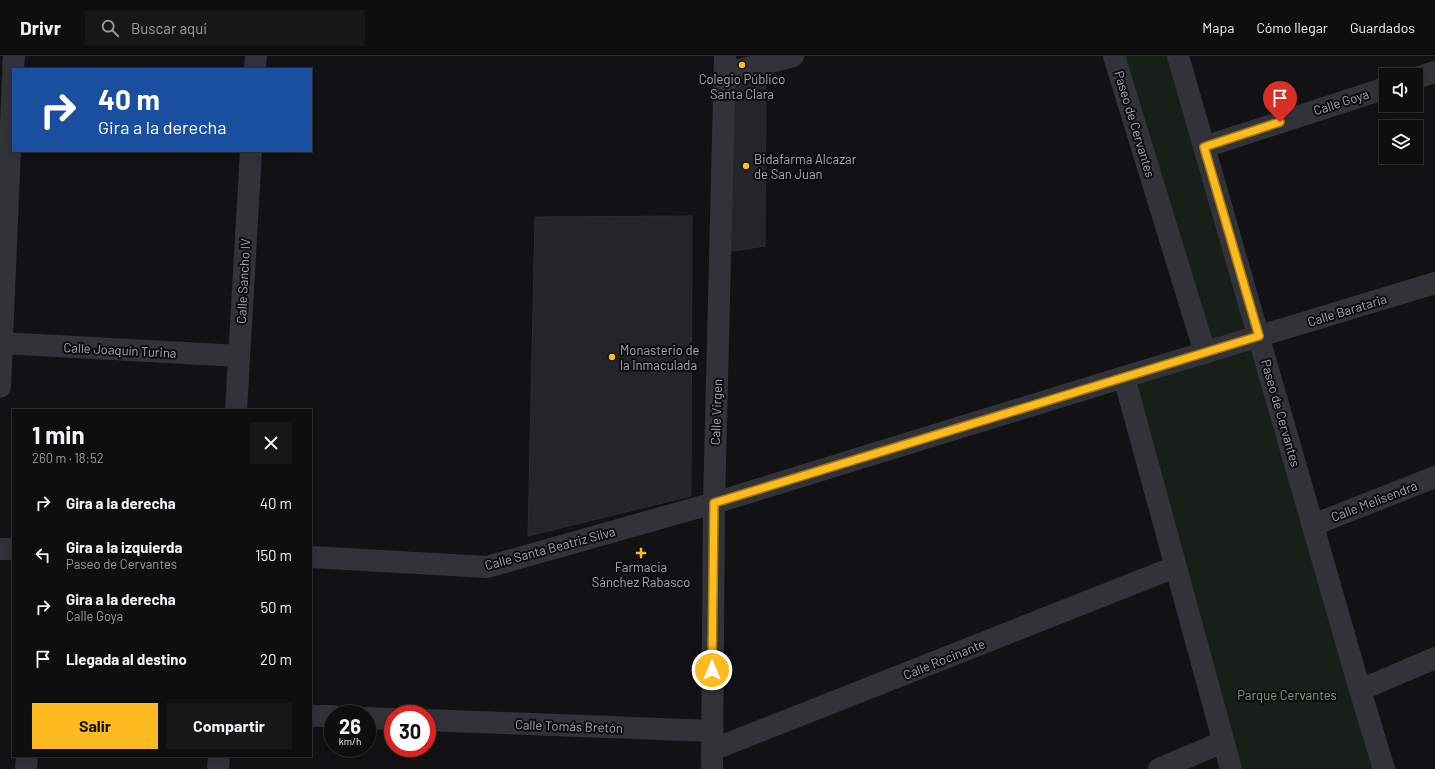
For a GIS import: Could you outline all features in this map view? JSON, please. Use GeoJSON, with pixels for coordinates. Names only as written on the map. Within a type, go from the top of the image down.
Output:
{"type":"FeatureCollection","features":[{"type":"Feature","properties":{"kind":"street"},"geometry":{"type":"LineString","coordinates":[[13,68],[14,56]]}},
{"type":"Feature","properties":{"kind":"street"},"geometry":{"type":"LineString","coordinates":[[255,68],[256,56]]}},
{"type":"Feature","properties":{"kind":"street"},"geometry":{"type":"LineString","coordinates":[[725,65],[793,56]]}},
{"type":"Feature","properties":{"kind":"street","name":"Paseo de Cervantes"},"geometry":{"type":"LineString","coordinates":[[1114,56],[1205,353]]}},
{"type":"Feature","properties":{"kind":"street","name":"Paseo de Cervantes"},"geometry":{"type":"LineString","coordinates":[[1178,56],[1384,769]]}},
{"type":"Feature","properties":{"kind":"street","name":"Calle Virgen"},"geometry":{"type":"LineString","coordinates":[[712,750],[714,503],[725,65]]}},
{"type":"Feature","properties":{"kind":"street"},"geometry":{"type":"LineString","coordinates":[[1423,76],[1435,72]]}},
{"type":"Feature","properties":{"kind":"street","name":"Calle Goya"},"geometry":{"type":"LineString","coordinates":[[1204,147],[1379,90]]}},
{"type":"Feature","properties":{"kind":"street"},"geometry":{"type":"LineString","coordinates":[[0,387],[12,100]]}},
{"type":"Feature","properties":{"kind":"street","name":"Calle Sancho IV"},"geometry":{"type":"LineString","coordinates":[[236,409],[251,152]]}},
{"type":"Feature","properties":{"kind":"street","name":"Calle Barataria"},"geometry":{"type":"LineString","coordinates":[[1124,377],[1435,283]]}},
{"type":"Feature","properties":{"kind":"street","name":"Calle Joaquín Turina"},"geometry":{"type":"LineString","coordinates":[[2,343],[239,356]]}},
{"type":"Feature","properties":{"kind":"street"},"geometry":{"type":"LineString","coordinates":[[1124,377],[1230,769]]}},
{"type":"Feature","properties":{"kind":"street","name":"Calle Santa Beatriz Silva"},"geometry":{"type":"LineString","coordinates":[[312,557],[487,567],[714,503],[1124,377]]}},
{"type":"Feature","properties":{"kind":"street","name":"Calle Melisendra"},"geometry":{"type":"LineString","coordinates":[[1313,525],[1435,477]]}},
{"type":"Feature","properties":{"kind":"street"},"geometry":{"type":"LineString","coordinates":[[0,549],[12,550]]}},
{"type":"Feature","properties":{"kind":"street","name":"Calle Rocinante"},"geometry":{"type":"LineString","coordinates":[[712,750],[1175,567]]}},
{"type":"Feature","properties":{"kind":"street"},"geometry":{"type":"LineString","coordinates":[[1360,690],[1435,658]]}},
{"type":"Feature","properties":{"kind":"street"},"geometry":{"type":"LineString","coordinates":[[312,716],[324,716]]}},
{"type":"Feature","properties":{"kind":"street","name":"Calle Tomás Bretón"},"geometry":{"type":"LineString","coordinates":[[436,721],[712,750]]}},
{"type":"Feature","properties":{"kind":"street"},"geometry":{"type":"LineString","coordinates":[[1159,769],[1223,742]]}},
{"type":"Feature","properties":{"kind":"street"},"geometry":{"type":"LineString","coordinates":[[26,757],[26,769]]}},
{"type":"Feature","properties":{"kind":"street"},"geometry":{"type":"LineString","coordinates":[[218,769],[219,757]]}},
{"type":"Feature","properties":{"kind":"green space"},"geometry":{"type":"Polygon","coordinates":[[[1114,56],[1178,56],[1259,336],[1205,353],[1114,56]]]}},
{"type":"Feature","properties":{"kind":"green space","name":"Parque Cervantes"},"geometry":{"type":"Polygon","coordinates":[[[1255,345],[1381,769],[1236,769],[1121,384],[1255,345]]]}},
{"type":"Feature","properties":{"kind":"building","name":"Bidafarma Alcazar de San Juan"},"geometry":{"type":"Polygon","coordinates":[[[766,82],[765,246],[727,252],[727,87],[766,82]]]}},
{"type":"Feature","properties":{"kind":"building","name":"Monasterio de la Inmaculada"},"geometry":{"type":"Polygon","coordinates":[[[692,216],[691,496],[528,536],[535,217],[692,216]]]}},
{"type":"Feature","properties":{"kind":"place","name":"Colegio Público Santa Clara"},"geometry":{"type":"Point","coordinates":[742,65]}},
{"type":"Feature","properties":{"kind":"place","name":"Bidafarma Alcazar de San Juan"},"geometry":{"type":"Point","coordinates":[746,166]}},
{"type":"Feature","properties":{"kind":"place","name":"Monasterio de la Inmaculada"},"geometry":{"type":"Point","coordinates":[612,357]}},
{"type":"Feature","properties":{"kind":"place","name":"Farmacia Sánchez Rabasco"},"geometry":{"type":"Point","coordinates":[641,553]}},
{"type":"Feature","properties":{"kind":"route"},"geometry":{"type":"LineString","coordinates":[[712,670],[714,503],[1259,336],[1204,147],[1280,122]]}}]}
